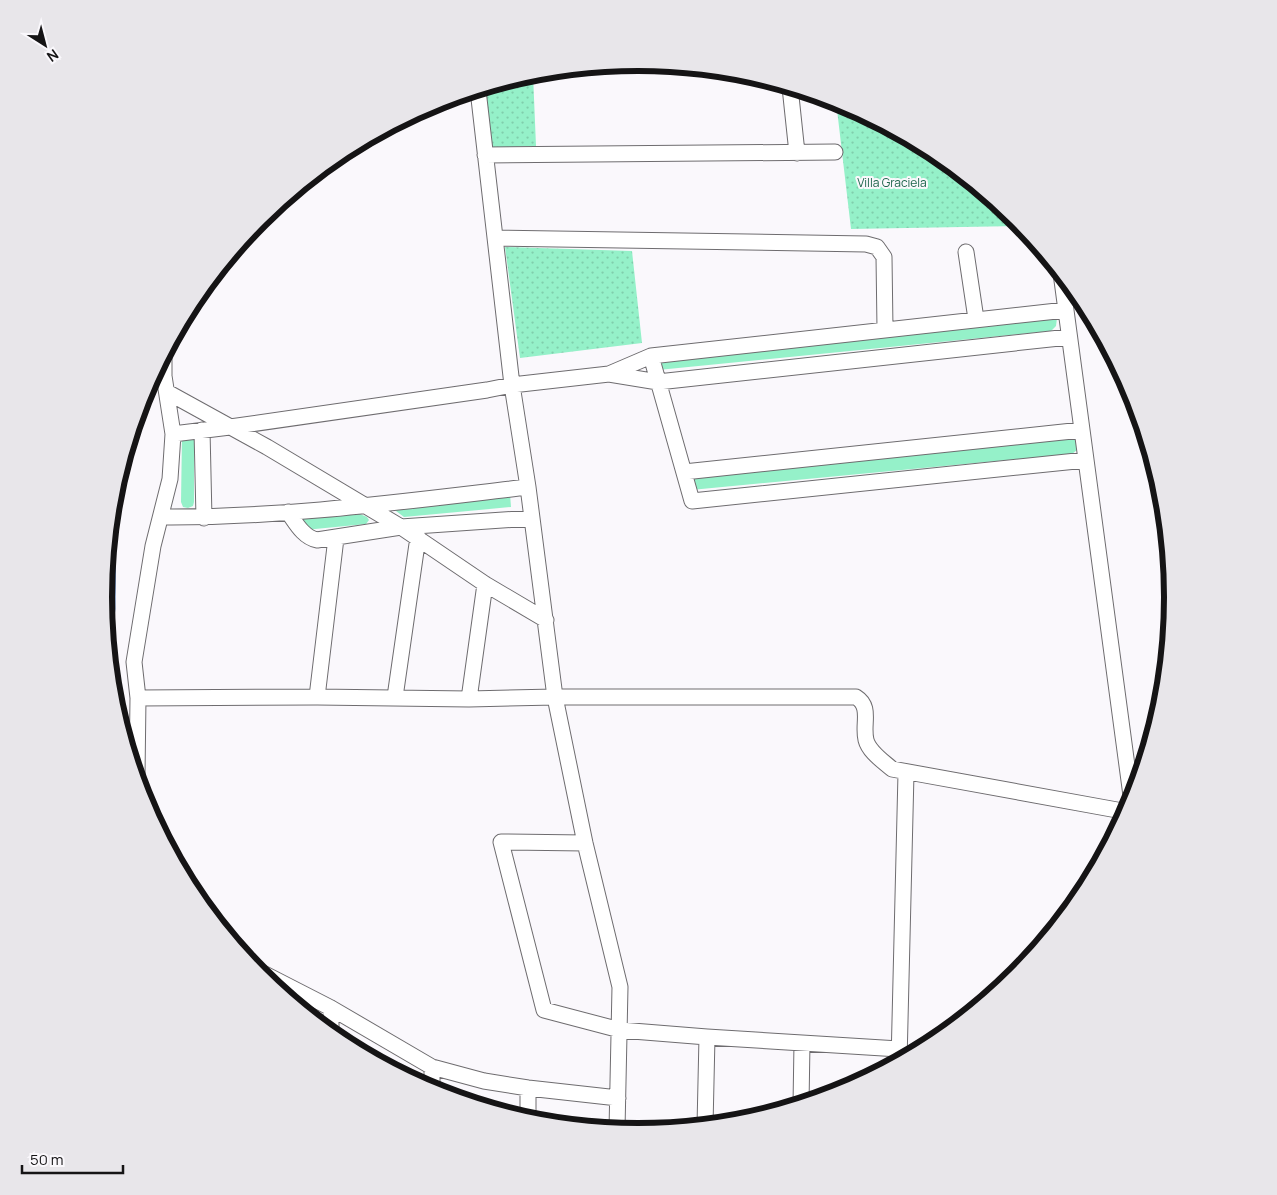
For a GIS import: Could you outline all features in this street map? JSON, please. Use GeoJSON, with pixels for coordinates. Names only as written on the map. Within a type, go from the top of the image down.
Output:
{"type":"FeatureCollection","features":[{"type":"Feature","properties":{"kind":"street"},"geometry":{"type":"LineString","coordinates":[[791,94],[797,153]]}},
{"type":"Feature","properties":{"kind":"street"},"geometry":{"type":"LineString","coordinates":[[479,96],[512,385],[546,620],[554,697],[585,843],[620,987],[617,1123]]}},
{"type":"Feature","properties":{"kind":"street"},"geometry":{"type":"LineString","coordinates":[[485,155],[835,152]]}},
{"type":"Feature","properties":{"kind":"street"},"geometry":{"type":"LineString","coordinates":[[495,238],[866,244],[877,247],[884,257],[885,329]]}},
{"type":"Feature","properties":{"kind":"street"},"geometry":{"type":"LineString","coordinates":[[966,252],[976,319]]}},
{"type":"Feature","properties":{"kind":"street"},"geometry":{"type":"LineString","coordinates":[[1063,286],[1130,786]]}},
{"type":"Feature","properties":{"kind":"street"},"geometry":{"type":"LineString","coordinates":[[609,374],[651,356],[1066,310]]}},
{"type":"Feature","properties":{"kind":"street"},"geometry":{"type":"LineString","coordinates":[[173,434],[477,392],[512,385],[609,374],[658,382],[1069,337]]}},
{"type":"Feature","properties":{"kind":"street"},"geometry":{"type":"LineString","coordinates":[[651,356],[692,501],[1086,460]]}},
{"type":"Feature","properties":{"kind":"street"},"geometry":{"type":"LineString","coordinates":[[137,758],[138,698],[134,662],[153,546],[162,517],[170,479],[173,434],[164,371]]}},
{"type":"Feature","properties":{"kind":"street"},"geometry":{"type":"LineString","coordinates":[[167,392],[267,447],[418,537],[485,584],[546,620]]}},
{"type":"Feature","properties":{"kind":"street"},"geometry":{"type":"LineString","coordinates":[[202,430],[204,518]]}},
{"type":"Feature","properties":{"kind":"street"},"geometry":{"type":"LineString","coordinates":[[684,472],[1082,430]]}},
{"type":"Feature","properties":{"kind":"street"},"geometry":{"type":"LineString","coordinates":[[162,517],[204,518],[288,512],[528,487]]}},
{"type":"Feature","properties":{"kind":"street"},"geometry":{"type":"LineString","coordinates":[[288,512],[309,538],[317,540],[401,527],[532,518]]}},
{"type":"Feature","properties":{"kind":"street"},"geometry":{"type":"LineString","coordinates":[[395,697],[418,537]]}},
{"type":"Feature","properties":{"kind":"street"},"geometry":{"type":"LineString","coordinates":[[317,696],[336,538]]}},
{"type":"Feature","properties":{"kind":"street"},"geometry":{"type":"LineString","coordinates":[[468,699],[485,584]]}},
{"type":"Feature","properties":{"kind":"street"},"geometry":{"type":"LineString","coordinates":[[138,698],[317,696],[468,699],[856,696],[866,707],[866,741],[872,751],[892,769],[1119,810]]}},
{"type":"Feature","properties":{"kind":"street"},"geometry":{"type":"LineString","coordinates":[[899,1055],[906,773]]}},
{"type":"Feature","properties":{"kind":"street"},"geometry":{"type":"LineString","coordinates":[[585,843],[501,842],[544,1010],[620,1030],[802,1043],[897,1056]]}},
{"type":"Feature","properties":{"kind":"street"},"geometry":{"type":"LineString","coordinates":[[279,981],[331,1008],[432,1067],[484,1081],[618,1098]]}},
{"type":"Feature","properties":{"kind":"street"},"geometry":{"type":"LineString","coordinates":[[331,1008],[331,1024]]}},
{"type":"Feature","properties":{"kind":"street"},"geometry":{"type":"LineString","coordinates":[[705,1119],[707,1037]]}},
{"type":"Feature","properties":{"kind":"street"},"geometry":{"type":"LineString","coordinates":[[801,1098],[802,1043]]}},
{"type":"Feature","properties":{"kind":"street"},"geometry":{"type":"LineString","coordinates":[[432,1067],[432,1082]]}},
{"type":"Feature","properties":{"kind":"street"},"geometry":{"type":"LineString","coordinates":[[528,1088],[528,1112]]}},
{"type":"Feature","properties":{"kind":"green space"},"geometry":{"type":"Polygon","coordinates":[[[533,82],[536,146],[488,148],[486,94],[533,82]]]}},
{"type":"Feature","properties":{"kind":"green space","name":"Villa Graciela"},"geometry":{"type":"Polygon","coordinates":[[[837,110],[902,142],[931,160],[959,180],[1012,226],[851,229],[837,110]]]}},
{"type":"Feature","properties":{"kind":"green space"},"geometry":{"type":"Polygon","coordinates":[[[505,247],[632,251],[642,343],[520,358],[505,247]]]}},
{"type":"Feature","properties":{"kind":"green space"},"geometry":{"type":"Polygon","coordinates":[[[1057,318],[1056,326],[1051,331],[658,370],[654,358],[1057,318]]]}},
{"type":"Feature","properties":{"kind":"green space"},"geometry":{"type":"Polygon","coordinates":[[[182,435],[194,435],[194,502],[193,506],[188,508],[183,507],[181,502],[182,435]]]}},
{"type":"Feature","properties":{"kind":"green space"},"geometry":{"type":"Polygon","coordinates":[[[1072,438],[1078,441],[1077,450],[1072,454],[691,490],[687,478],[1072,438]]]}},
{"type":"Feature","properties":{"kind":"green space"},"geometry":{"type":"Polygon","coordinates":[[[510,494],[511,507],[404,517],[388,505],[510,494]]]}},
{"type":"Feature","properties":{"kind":"green space"},"geometry":{"type":"Polygon","coordinates":[[[360,514],[369,520],[366,524],[305,530],[303,519],[360,514]]]}},
{"type":"Feature","properties":{"kind":"water"},"geometry":{"type":"Polygon","coordinates":[[[116,541],[115,609],[113,625],[113,563],[116,541]]]}}]}
